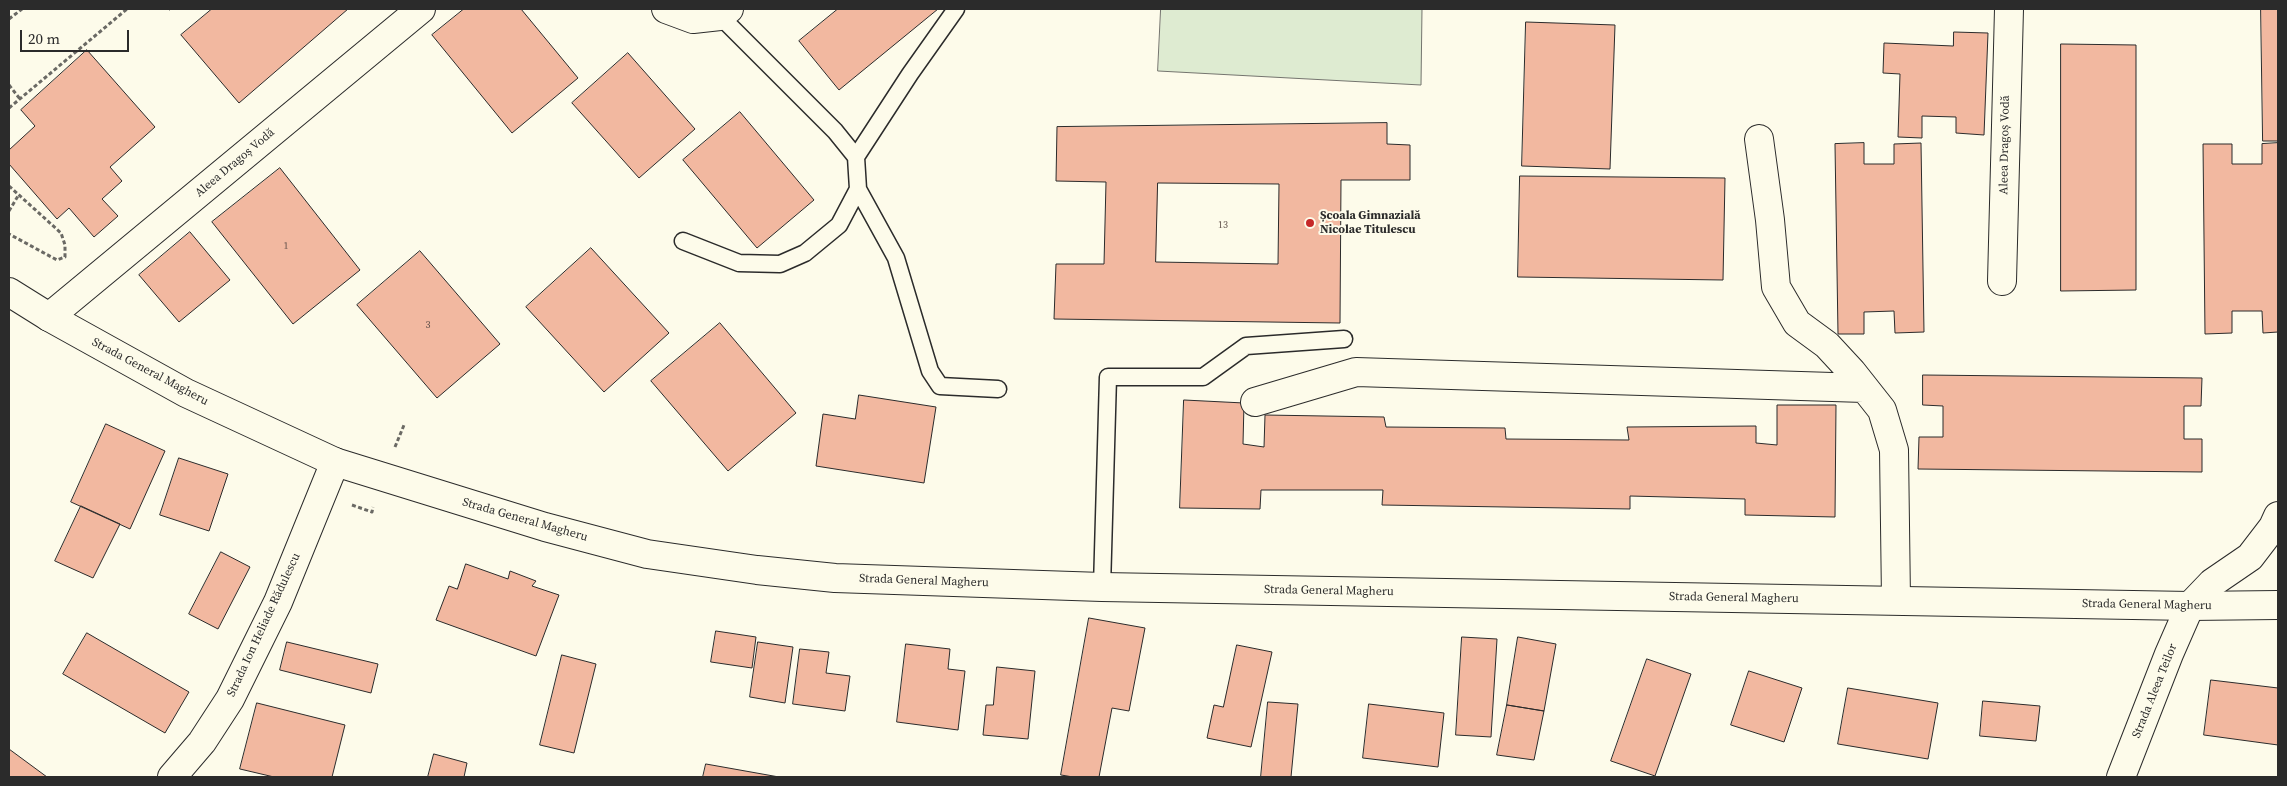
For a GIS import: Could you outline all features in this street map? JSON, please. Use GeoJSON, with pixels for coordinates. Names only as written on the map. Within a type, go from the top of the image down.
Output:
{"type":"FeatureCollection","features":[{"type":"Feature","properties":{"kind":"street","name":"Aleea Dragoș Vodă"},"geometry":{"type":"LineString","coordinates":[[48,317],[421,9]]}},
{"type":"Feature","properties":{"kind":"street"},"geometry":{"type":"LineString","coordinates":[[666,9],[693,19],[725,13]]}},
{"type":"Feature","properties":{"kind":"street","name":"Aleea Dragoș Vodă"},"geometry":{"type":"LineString","coordinates":[[2002,281],[2009,9]]}},
{"type":"Feature","properties":{"kind":"street"},"geometry":{"type":"LineString","coordinates":[[1759,139],[1770,220],[1776,287],[1797,323],[1827,345],[1882,410],[1894,450],[1896,600]]}},
{"type":"Feature","properties":{"kind":"street","name":"Strada General Magheru"},"geometry":{"type":"LineString","coordinates":[[9,292],[48,317],[186,393],[336,462],[545,527],[647,554],[757,570],[835,578],[1102,587],[2190,606],[2278,605]]}},
{"type":"Feature","properties":{"kind":"street"},"geometry":{"type":"LineString","coordinates":[[1255,402],[1356,372],[1864,388]]}},
{"type":"Feature","properties":{"kind":"street","name":"Strada Ion Heliade Rădulescu"},"geometry":{"type":"LineString","coordinates":[[172,777],[202,742],[230,699],[278,602],[336,462]]}},
{"type":"Feature","properties":{"kind":"street","name":"Strada Aleea Teilor"},"geometry":{"type":"LineString","coordinates":[[2121,777],[2168,654],[2190,606],[2212,583],[2250,557],[2273,527],[2278,516]]}},
{"type":"Feature","properties":{"kind":"lane"},"geometry":{"type":"LineString","coordinates":[[856,158],[910,74],[956,9]]}},
{"type":"Feature","properties":{"kind":"lane"},"geometry":{"type":"LineString","coordinates":[[725,13],[835,131],[856,158],[858,189],[896,258],[930,372],[940,386],[998,389]]}},
{"type":"Feature","properties":{"kind":"lane"},"geometry":{"type":"LineString","coordinates":[[683,241],[739,263],[780,264],[805,253],[839,225],[858,189]]}},
{"type":"Feature","properties":{"kind":"lane"},"geometry":{"type":"LineString","coordinates":[[1102,587],[1108,377],[1203,377],[1246,346],[1344,339]]}},
{"type":"Feature","properties":{"kind":"path"},"geometry":{"type":"LineString","coordinates":[[9,19],[22,9]]}},
{"type":"Feature","properties":{"kind":"path"},"geometry":{"type":"LineString","coordinates":[[9,108],[126,9]]}},
{"type":"Feature","properties":{"kind":"path"},"geometry":{"type":"LineString","coordinates":[[9,85],[20,99]]}},
{"type":"Feature","properties":{"kind":"path"},"geometry":{"type":"LineString","coordinates":[[9,186],[61,233],[65,245],[65,257],[57,260],[9,234]]}},
{"type":"Feature","properties":{"kind":"path"},"geometry":{"type":"LineString","coordinates":[[9,211],[18,196]]}},
{"type":"Feature","properties":{"kind":"green space"},"geometry":{"type":"Polygon","coordinates":[[[1161,9],[1422,9],[1421,85],[1158,71],[1161,9]]]}},
{"type":"Feature","properties":{"kind":"building"},"geometry":{"type":"Polygon","coordinates":[[[212,9],[348,9],[239,103],[181,35],[212,9]]]}},
{"type":"Feature","properties":{"kind":"building"},"geometry":{"type":"Polygon","coordinates":[[[464,9],[521,9],[578,78],[512,133],[432,35],[464,9]]]}},
{"type":"Feature","properties":{"kind":"building"},"geometry":{"type":"Polygon","coordinates":[[[838,9],[938,9],[839,90],[799,41],[838,9]]]}},
{"type":"Feature","properties":{"kind":"building"},"geometry":{"type":"Polygon","coordinates":[[[2261,9],[2278,9],[2278,141],[2263,141],[2261,9]]]}},
{"type":"Feature","properties":{"kind":"building"},"geometry":{"type":"Polygon","coordinates":[[[1526,22],[1615,25],[1610,169],[1522,166],[1526,22]]]}},
{"type":"Feature","properties":{"kind":"building"},"geometry":{"type":"Polygon","coordinates":[[[1954,32],[1988,33],[1984,135],[1956,133],[1956,117],[1922,116],[1922,138],[1898,137],[1900,74],[1883,73],[1884,43],[1953,46],[1954,32]]]}},
{"type":"Feature","properties":{"kind":"building"},"geometry":{"type":"Polygon","coordinates":[[[2061,44],[2136,45],[2136,290],[2061,291],[2061,44]]]}},
{"type":"Feature","properties":{"kind":"building"},"geometry":{"type":"Polygon","coordinates":[[[87,50],[155,127],[110,167],[122,181],[102,199],[118,216],[94,237],[69,208],[57,219],[9,164],[9,150],[35,126],[21,110],[87,50]]]}},
{"type":"Feature","properties":{"kind":"building"},"geometry":{"type":"Polygon","coordinates":[[[628,53],[695,129],[639,178],[572,103],[628,53]]]}},
{"type":"Feature","properties":{"kind":"building"},"geometry":{"type":"Polygon","coordinates":[[[740,112],[814,200],[757,248],[683,160],[740,112]]]}},
{"type":"Feature","properties":{"kind":"building","name":"Școala Gimnazială Nicolae Titulescu"},"geometry":{"type":"Polygon","coordinates":[[[1387,123],[1387,144],[1410,145],[1410,180],[1341,180],[1340,323],[1054,319],[1056,264],[1104,264],[1106,182],[1056,181],[1057,127],[1387,123]],[[1158,183],[1156,262],[1278,264],[1279,184],[1158,183]]]}},
{"type":"Feature","properties":{"kind":"building"},"geometry":{"type":"Polygon","coordinates":[[[1864,143],[1864,164],[1894,164],[1894,144],[1921,143],[1924,332],[1895,333],[1894,311],[1864,312],[1864,334],[1838,334],[1835,144],[1864,143]]]}},
{"type":"Feature","properties":{"kind":"building"},"geometry":{"type":"Polygon","coordinates":[[[2278,143],[2278,332],[2263,333],[2262,311],[2232,311],[2232,333],[2205,334],[2203,144],[2232,144],[2232,164],[2262,164],[2262,144],[2278,143]]]}},
{"type":"Feature","properties":{"kind":"building"},"geometry":{"type":"Polygon","coordinates":[[[280,168],[360,270],[293,324],[212,222],[280,168]]]}},
{"type":"Feature","properties":{"kind":"building"},"geometry":{"type":"Polygon","coordinates":[[[1520,176],[1725,178],[1723,280],[1518,277],[1520,176]]]}},
{"type":"Feature","properties":{"kind":"building"},"geometry":{"type":"Polygon","coordinates":[[[190,232],[230,280],[179,322],[139,275],[190,232]]]}},
{"type":"Feature","properties":{"kind":"building"},"geometry":{"type":"Polygon","coordinates":[[[591,248],[669,333],[604,392],[526,307],[591,248]]]}},
{"type":"Feature","properties":{"kind":"building"},"geometry":{"type":"Polygon","coordinates":[[[420,251],[500,344],[437,398],[357,305],[420,251]]]}},
{"type":"Feature","properties":{"kind":"building"},"geometry":{"type":"Polygon","coordinates":[[[720,323],[796,413],[728,471],[651,381],[720,323]]]}},
{"type":"Feature","properties":{"kind":"building"},"geometry":{"type":"Polygon","coordinates":[[[1923,375],[2202,378],[2201,406],[2184,406],[2184,439],[2202,439],[2202,472],[1918,469],[1919,437],[1943,437],[1943,406],[1923,405],[1923,375]]]}},
{"type":"Feature","properties":{"kind":"building"},"geometry":{"type":"Polygon","coordinates":[[[859,395],[936,407],[924,483],[816,466],[823,414],[855,419],[859,395]]]}},
{"type":"Feature","properties":{"kind":"building"},"geometry":{"type":"Polygon","coordinates":[[[1184,400],[1244,403],[1243,444],[1264,447],[1265,415],[1384,417],[1386,427],[1505,428],[1506,439],[1629,440],[1627,427],[1756,426],[1756,443],[1777,445],[1777,405],[1836,405],[1835,517],[1745,515],[1745,499],[1630,496],[1630,509],[1382,505],[1383,490],[1261,490],[1260,509],[1180,508],[1184,400]]]}},
{"type":"Feature","properties":{"kind":"building"},"geometry":{"type":"Polygon","coordinates":[[[106,424],[165,451],[130,529],[71,502],[106,424]]]}},
{"type":"Feature","properties":{"kind":"building"},"geometry":{"type":"Polygon","coordinates":[[[179,458],[228,474],[209,531],[160,515],[179,458]]]}},
{"type":"Feature","properties":{"kind":"building"},"geometry":{"type":"Polygon","coordinates":[[[81,506],[120,524],[93,578],[55,561],[81,506]]]}},
{"type":"Feature","properties":{"kind":"building"},"geometry":{"type":"Polygon","coordinates":[[[221,552],[250,567],[218,629],[189,614],[221,552]]]}},
{"type":"Feature","properties":{"kind":"building"},"geometry":{"type":"Polygon","coordinates":[[[466,564],[508,579],[510,571],[536,581],[532,586],[559,595],[536,656],[436,620],[449,586],[457,589],[466,564]]]}},
{"type":"Feature","properties":{"kind":"building"},"geometry":{"type":"Polygon","coordinates":[[[1089,618],[1145,628],[1129,711],[1112,708],[1099,777],[1073,777],[1061,775],[1089,618]]]}},
{"type":"Feature","properties":{"kind":"building"},"geometry":{"type":"Polygon","coordinates":[[[716,631],[756,637],[752,668],[711,662],[716,631]]]}},
{"type":"Feature","properties":{"kind":"building"},"geometry":{"type":"Polygon","coordinates":[[[87,633],[189,692],[165,733],[63,674],[87,633]]]}},
{"type":"Feature","properties":{"kind":"building"},"geometry":{"type":"Polygon","coordinates":[[[1462,637],[1497,639],[1491,737],[1456,735],[1462,637]]]}},
{"type":"Feature","properties":{"kind":"building"},"geometry":{"type":"Polygon","coordinates":[[[1518,637],[1556,644],[1544,711],[1507,705],[1518,637]]]}},
{"type":"Feature","properties":{"kind":"building"},"geometry":{"type":"Polygon","coordinates":[[[287,642],[378,664],[371,693],[280,670],[287,642]]]}},
{"type":"Feature","properties":{"kind":"building"},"geometry":{"type":"Polygon","coordinates":[[[758,642],[793,647],[785,703],[750,697],[758,642]]]}},
{"type":"Feature","properties":{"kind":"building"},"geometry":{"type":"Polygon","coordinates":[[[906,644],[950,649],[948,669],[965,671],[958,730],[897,722],[906,644]]]}},
{"type":"Feature","properties":{"kind":"building"},"geometry":{"type":"Polygon","coordinates":[[[1237,645],[1272,652],[1251,747],[1207,738],[1214,705],[1223,707],[1237,645]]]}},
{"type":"Feature","properties":{"kind":"building"},"geometry":{"type":"Polygon","coordinates":[[[800,649],[829,652],[826,673],[850,676],[845,711],[793,704],[800,649]]]}},
{"type":"Feature","properties":{"kind":"building"},"geometry":{"type":"Polygon","coordinates":[[[562,655],[596,664],[574,753],[540,745],[562,655]]]}},
{"type":"Feature","properties":{"kind":"building"},"geometry":{"type":"Polygon","coordinates":[[[1647,659],[1691,674],[1655,776],[1611,761],[1647,659]]]}},
{"type":"Feature","properties":{"kind":"building"},"geometry":{"type":"Polygon","coordinates":[[[997,667],[1035,671],[1028,739],[983,735],[986,705],[993,705],[997,667]]]}},
{"type":"Feature","properties":{"kind":"building"},"geometry":{"type":"Polygon","coordinates":[[[1749,671],[1802,688],[1784,742],[1731,725],[1749,671]]]}},
{"type":"Feature","properties":{"kind":"building"},"geometry":{"type":"Polygon","coordinates":[[[2211,680],[2278,688],[2278,745],[2204,735],[2211,680]]]}},
{"type":"Feature","properties":{"kind":"building"},"geometry":{"type":"Polygon","coordinates":[[[1848,688],[1938,703],[1928,759],[1838,744],[1848,688]]]}},
{"type":"Feature","properties":{"kind":"building"},"geometry":{"type":"Polygon","coordinates":[[[1983,701],[2040,706],[2036,741],[1980,736],[1983,701]]]}},
{"type":"Feature","properties":{"kind":"building"},"geometry":{"type":"Polygon","coordinates":[[[1268,702],[1298,704],[1291,777],[1261,777],[1268,702]]]}},
{"type":"Feature","properties":{"kind":"building"},"geometry":{"type":"Polygon","coordinates":[[[257,703],[345,725],[332,777],[274,777],[240,769],[257,703]]]}},
{"type":"Feature","properties":{"kind":"building"},"geometry":{"type":"Polygon","coordinates":[[[1369,704],[1444,713],[1438,767],[1363,758],[1369,704]]]}},
{"type":"Feature","properties":{"kind":"building"},"geometry":{"type":"Polygon","coordinates":[[[1507,705],[1544,711],[1534,760],[1497,755],[1507,705]]]}},
{"type":"Feature","properties":{"kind":"building"},"geometry":{"type":"Polygon","coordinates":[[[9,749],[47,777],[9,777],[9,749]]]}},
{"type":"Feature","properties":{"kind":"building"},"geometry":{"type":"Polygon","coordinates":[[[434,754],[467,763],[464,777],[428,777],[434,754]]]}},
{"type":"Feature","properties":{"kind":"building"},"geometry":{"type":"Polygon","coordinates":[[[706,764],[779,777],[703,777],[706,764]]]}},
{"type":"Feature","properties":{"kind":"place","name":"Școala Gimnazială Nicolae Titulescu"},"geometry":{"type":"Point","coordinates":[1310,223]}}]}
